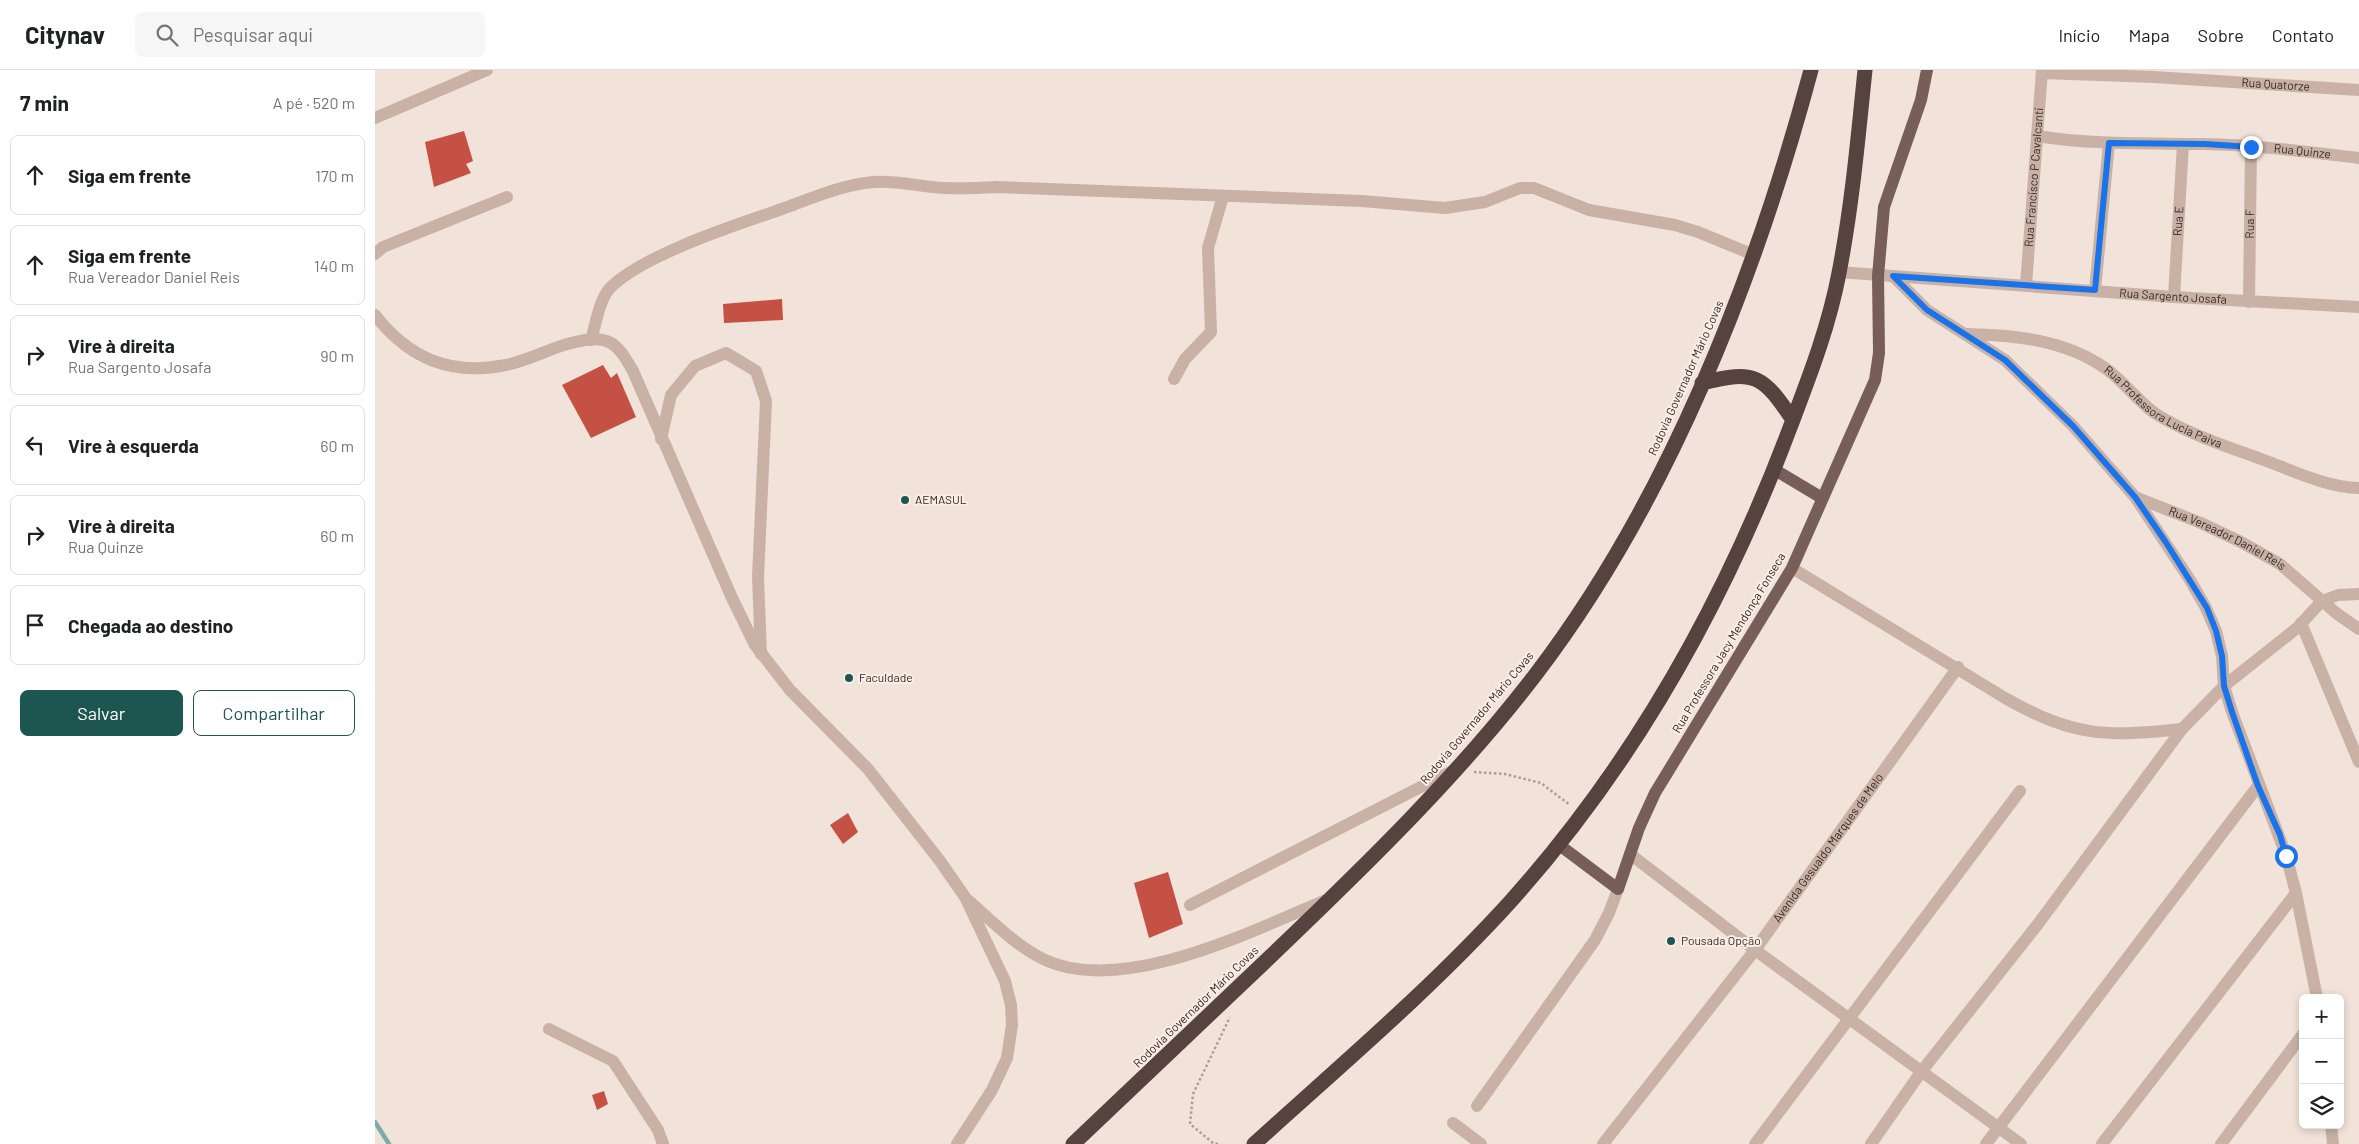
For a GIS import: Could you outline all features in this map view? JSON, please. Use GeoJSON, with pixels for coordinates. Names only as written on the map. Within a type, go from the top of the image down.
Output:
{"type":"FeatureCollection","features":[{"type":"Feature","properties":{"kind":"highway","name":"Rodovia Governador Mário Covas"},"geometry":{"type":"LineString","coordinates":[[1073,1144],[1331,898],[1403,826],[1453,771],[1537,672],[1591,594],[1643,506],[1680,434],[1738,298],[1811,70]]}},
{"type":"Feature","properties":{"kind":"highway"},"geometry":{"type":"LineString","coordinates":[[1255,1144],[1446,969],[1511,901],[1581,814],[1638,736],[1701,628],[1735,563],[1775,470],[1823,339],[1839,272],[1852,193],[1865,70]]}},
{"type":"Feature","properties":{"kind":"highway"},"geometry":{"type":"LineString","coordinates":[[1702,383],[1729,376],[1746,375],[1756,379],[1767,386],[1793,420]]}},
{"type":"Feature","properties":{"kind":"main road","name":"Rua Professora Jacy Mendonça Fonseca"},"geometry":{"type":"LineString","coordinates":[[1618,888],[1655,793],[1792,568],[1875,380],[1879,352],[1878,276],[1884,207],[1921,100],[1927,70]]}},
{"type":"Feature","properties":{"kind":"main road"},"geometry":{"type":"LineString","coordinates":[[1775,470],[1822,498]]}},
{"type":"Feature","properties":{"kind":"main road"},"geometry":{"type":"LineString","coordinates":[[1557,844],[1618,888]]}},
{"type":"Feature","properties":{"kind":"street"},"geometry":{"type":"LineString","coordinates":[[375,118],[487,70]]}},
{"type":"Feature","properties":{"kind":"street","name":"Rua Quatorze"},"geometry":{"type":"LineString","coordinates":[[2042,72],[2154,73],[2359,90]]}},
{"type":"Feature","properties":{"kind":"street","name":"Rua Francisco P Cavalcanti"},"geometry":{"type":"LineString","coordinates":[[2026,285],[2042,72]]}},
{"type":"Feature","properties":{"kind":"street","name":"Rua Quinze"},"geometry":{"type":"LineString","coordinates":[[2037,136],[2109,143],[2251,147],[2359,158]]}},
{"type":"Feature","properties":{"kind":"street"},"geometry":{"type":"LineString","coordinates":[[2095,290],[2109,143]]}},
{"type":"Feature","properties":{"kind":"street","name":"Rua E"},"geometry":{"type":"LineString","coordinates":[[2174,297],[2183,144]]}},
{"type":"Feature","properties":{"kind":"street","name":"Rua F"},"geometry":{"type":"LineString","coordinates":[[2249,302],[2251,147]]}},
{"type":"Feature","properties":{"kind":"street"},"geometry":{"type":"LineString","coordinates":[[591,340],[602,303],[609,288],[626,275],[665,254],[850,185],[898,181],[945,188],[997,187],[1362,201],[1445,208],[1485,202],[1520,188],[1534,188],[1589,210],[1675,225],[1698,232],[1753,255]]}},
{"type":"Feature","properties":{"kind":"street"},"geometry":{"type":"LineString","coordinates":[[1175,379],[1185,359],[1211,332],[1208,248],[1223,196]]}},
{"type":"Feature","properties":{"kind":"street"},"geometry":{"type":"LineString","coordinates":[[375,254],[383,247],[507,197]]}},
{"type":"Feature","properties":{"kind":"street","name":"Rua Sargento Josafa"},"geometry":{"type":"LineString","coordinates":[[1839,272],[2174,297],[2359,307]]}},
{"type":"Feature","properties":{"kind":"street","name":"Rua Vereador Daniel Reis"},"geometry":{"type":"LineString","coordinates":[[1893,276],[1927,310],[2005,360],[2073,426],[2135,497],[2241,542],[2280,564],[2322,601],[2359,629]]}},
{"type":"Feature","properties":{"kind":"street"},"geometry":{"type":"LineString","coordinates":[[375,315],[395,338],[410,349],[427,360],[449,366],[480,368],[507,365],[550,349],[591,340],[609,342],[620,351],[633,371],[661,439],[732,598],[761,654],[790,690],[868,769],[929,846],[965,897],[1005,981],[1011,1005],[1012,1025],[1007,1058],[996,1082],[957,1144]]}},
{"type":"Feature","properties":{"kind":"street","name":"Rua Professora Lucia Paiva"},"geometry":{"type":"LineString","coordinates":[[1967,334],[2020,337],[2059,346],[2106,369],[2142,404],[2188,430],[2324,482],[2359,488]]}},
{"type":"Feature","properties":{"kind":"street"},"geometry":{"type":"LineString","coordinates":[[661,439],[671,395],[695,366],[726,353],[757,371],[766,401],[758,577],[761,654]]}},
{"type":"Feature","properties":{"kind":"street"},"geometry":{"type":"LineString","coordinates":[[2135,497],[2207,608],[2216,631],[2222,656],[2224,686],[2258,786],[2280,835],[2296,893],[2316,994]]}},
{"type":"Feature","properties":{"kind":"street"},"geometry":{"type":"LineString","coordinates":[[1792,568],[1958,667],[2011,702],[2061,725],[2092,732],[2127,734],[2182,729]]}},
{"type":"Feature","properties":{"kind":"street"},"geometry":{"type":"LineString","coordinates":[[1871,1144],[1921,1072],[2038,924],[2182,729],[2224,686],[2278,644],[2322,601],[2338,594],[2359,594]]}},
{"type":"Feature","properties":{"kind":"street"},"geometry":{"type":"LineString","coordinates":[[2301,623],[2359,762]]}},
{"type":"Feature","properties":{"kind":"street","name":"Avenida Gesualdo Marques de Melo"},"geometry":{"type":"LineString","coordinates":[[1603,1144],[1755,950],[1958,667]]}},
{"type":"Feature","properties":{"kind":"street"},"geometry":{"type":"LineString","coordinates":[[1190,905],[1453,771]]}},
{"type":"Feature","properties":{"kind":"street"},"geometry":{"type":"LineString","coordinates":[[1986,1144],[2258,786]]}},
{"type":"Feature","properties":{"kind":"street"},"geometry":{"type":"LineString","coordinates":[[1755,1144],[2020,791]]}},
{"type":"Feature","properties":{"kind":"street"},"geometry":{"type":"LineString","coordinates":[[1630,854],[1755,950],[1921,1072],[1999,1126],[2021,1144]]}},
{"type":"Feature","properties":{"kind":"street","name":"Rua Professora Jacy Mendonça Fonseca"},"geometry":{"type":"LineString","coordinates":[[1477,1106],[1595,940],[1609,913],[1618,888]]}},
{"type":"Feature","properties":{"kind":"street"},"geometry":{"type":"LineString","coordinates":[[2103,1144],[2296,893]]}},
{"type":"Feature","properties":{"kind":"street"},"geometry":{"type":"LineString","coordinates":[[965,897],[1017,943],[1043,959],[1071,970],[1092,971],[1145,967],[1163,962],[1244,934],[1331,898]]}},
{"type":"Feature","properties":{"kind":"street"},"geometry":{"type":"LineString","coordinates":[[549,1029],[613,1061],[659,1130],[663,1144]]}},
{"type":"Feature","properties":{"kind":"street"},"geometry":{"type":"LineString","coordinates":[[2221,1144],[2299,1039]]}},
{"type":"Feature","properties":{"kind":"street"},"geometry":{"type":"LineString","coordinates":[[1453,1124],[1481,1144]]}},
{"type":"Feature","properties":{"kind":"street"},"geometry":{"type":"LineString","coordinates":[[2331,1129],[2333,1144]]}},
{"type":"Feature","properties":{"kind":"path"},"geometry":{"type":"LineString","coordinates":[[1453,771],[1505,774],[1541,783],[1581,814]]}},
{"type":"Feature","properties":{"kind":"path"},"geometry":{"type":"LineString","coordinates":[[1218,1144],[1213,1143],[1190,1124],[1193,1094],[1231,1013]]}},
{"type":"Feature","properties":{"kind":"building"},"geometry":{"type":"Polygon","coordinates":[[[464,131],[473,161],[466,164],[471,173],[434,187],[425,142],[464,131]]]}},
{"type":"Feature","properties":{"kind":"building"},"geometry":{"type":"Polygon","coordinates":[[[782,299],[783,320],[724,323],[723,304],[782,299]]]}},
{"type":"Feature","properties":{"kind":"building"},"geometry":{"type":"Polygon","coordinates":[[[603,365],[611,378],[617,373],[636,417],[591,438],[562,385],[603,365]]]}},
{"type":"Feature","properties":{"kind":"building"},"geometry":{"type":"Polygon","coordinates":[[[848,813],[858,832],[843,844],[830,825],[848,813]]]}},
{"type":"Feature","properties":{"kind":"building"},"geometry":{"type":"Polygon","coordinates":[[[1168,872],[1183,924],[1149,938],[1134,883],[1168,872]]]}},
{"type":"Feature","properties":{"kind":"building"},"geometry":{"type":"Polygon","coordinates":[[[604,1091],[608,1104],[597,1110],[592,1095],[604,1091]]]}},
{"type":"Feature","properties":{"kind":"waterway"},"geometry":{"type":"LineString","coordinates":[[375,1122],[389,1144]]}},
{"type":"Feature","properties":{"kind":"place","name":"AEMASUL"},"geometry":{"type":"Point","coordinates":[905,500]}},
{"type":"Feature","properties":{"kind":"place","name":"Faculdade"},"geometry":{"type":"Point","coordinates":[849,678]}},
{"type":"Feature","properties":{"kind":"place","name":"Pousada Opção"},"geometry":{"type":"Point","coordinates":[1671,941]}},
{"type":"Feature","properties":{"kind":"route"},"geometry":{"type":"LineString","coordinates":[[2251,147],[2205,144],[2109,143],[2095,290],[1893,276],[1927,310],[2005,360],[2073,426],[2135,497],[2165,541],[2207,608],[2216,631],[2222,656],[2224,686],[2232,712],[2258,786],[2280,835],[2286,856]]}}]}
